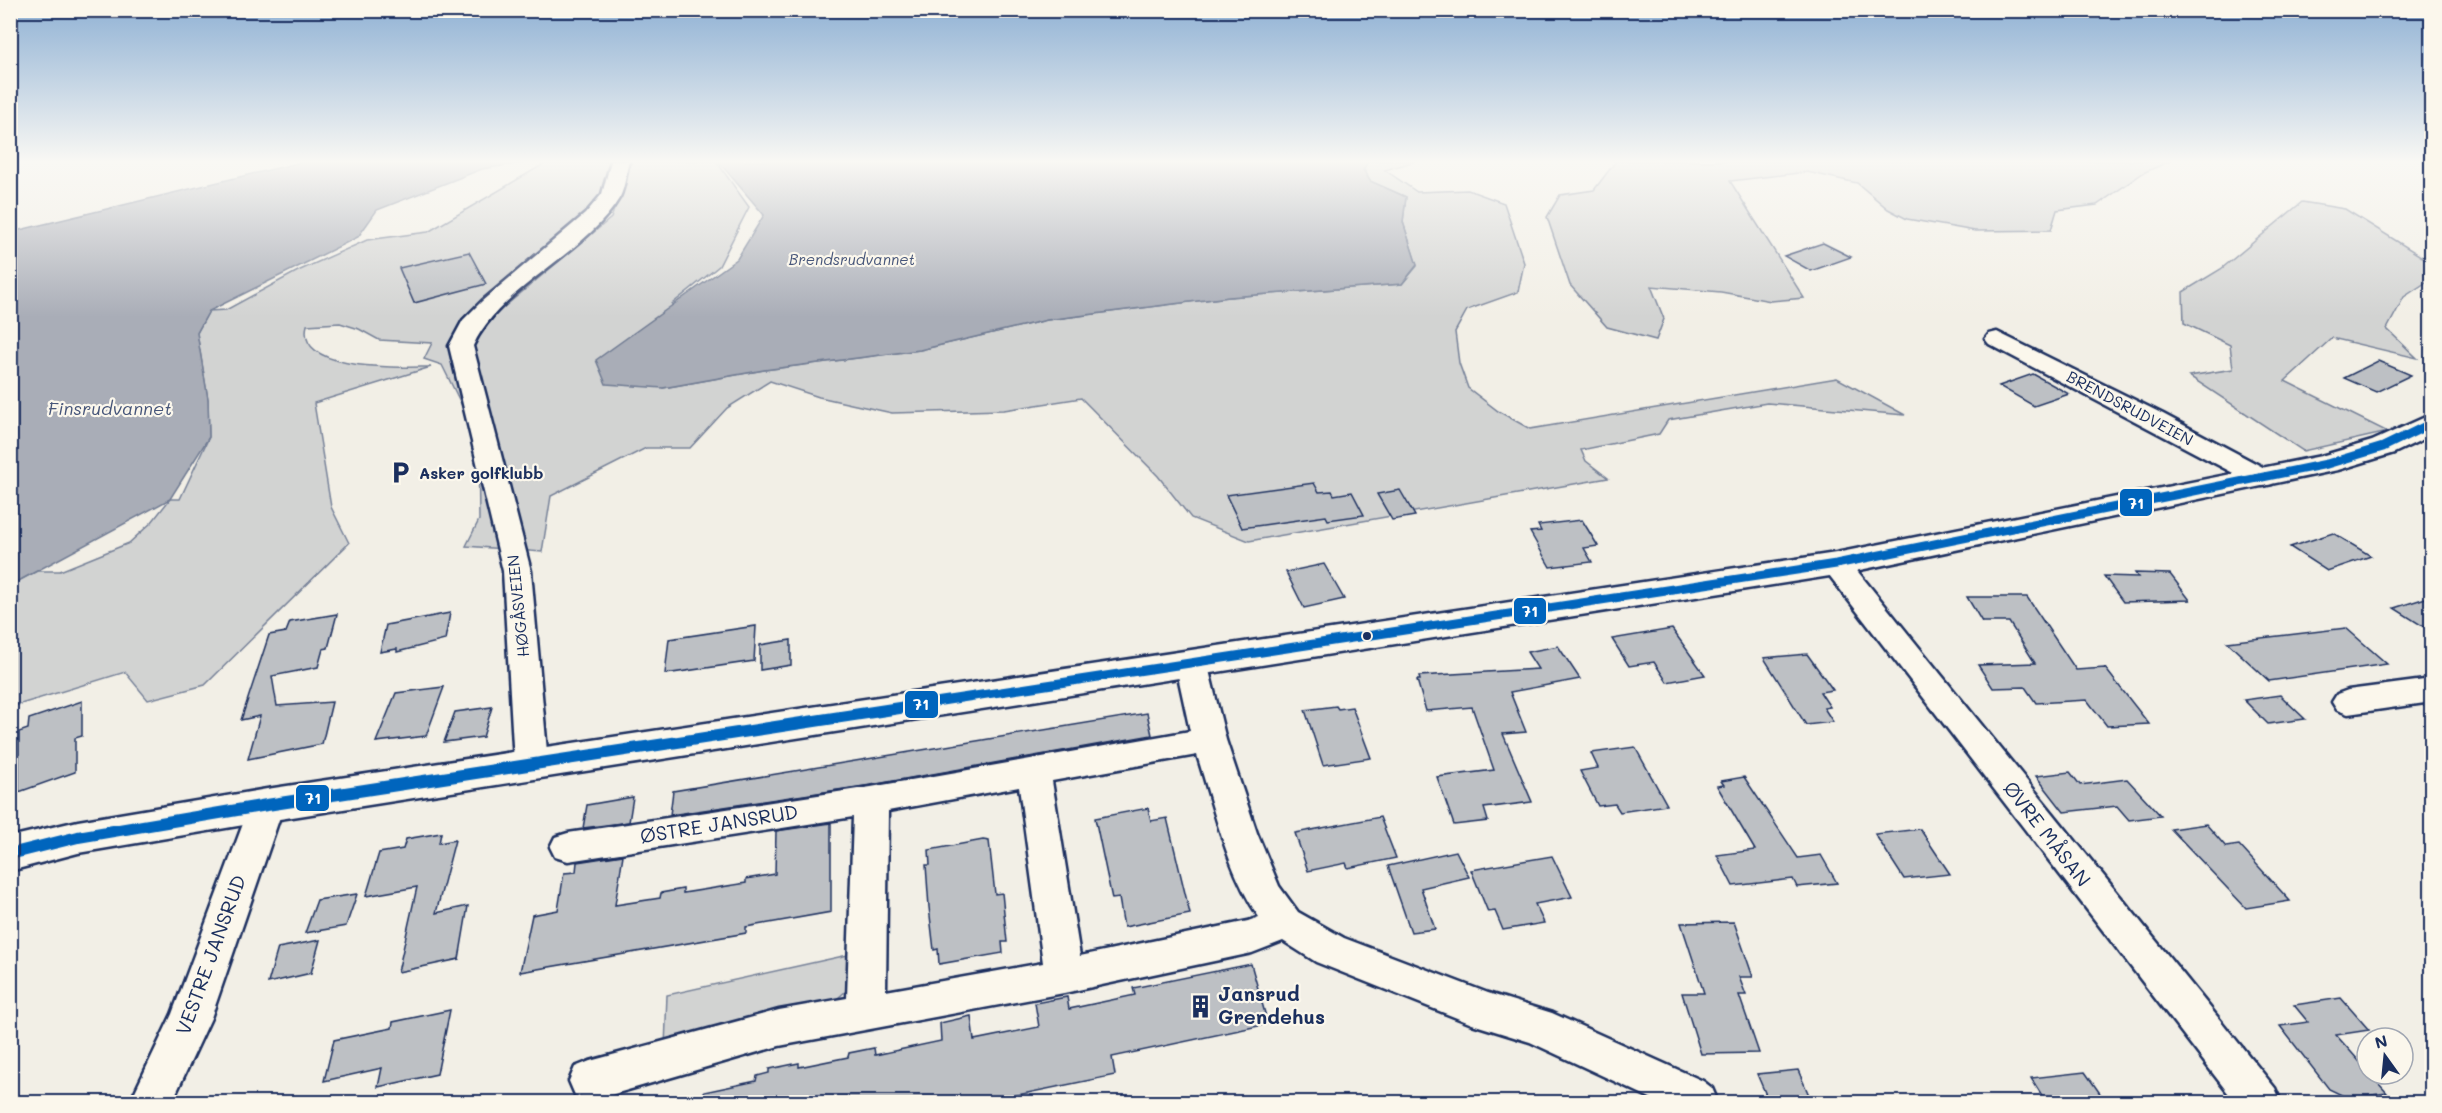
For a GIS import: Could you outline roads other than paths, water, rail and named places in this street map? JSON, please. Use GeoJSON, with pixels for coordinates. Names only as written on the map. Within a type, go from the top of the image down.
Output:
{"type":"FeatureCollection","features":[{"type":"Feature","properties":{"kind":"main road"},"geometry":{"type":"LineString","coordinates":[[10,854],[78,837],[531,763],[1836,564],[2327,464],[2383,447],[2432,423]]}},
{"type":"Feature","properties":{"kind":"street","name":"HØGÅSVEIEN"},"geometry":{"type":"LineString","coordinates":[[531,763],[518,571],[460,346],[471,325],[490,306],[536,269],[596,213]]}},
{"type":"Feature","properties":{"kind":"street","name":"BRENDSRUDVEIEN"},"geometry":{"type":"LineString","coordinates":[[1997,339],[2154,419],[2263,478]]}},
{"type":"Feature","properties":{"kind":"street","name":"ØVRE MÅSAN"},"geometry":{"type":"LineString","coordinates":[[1836,564],[2260,1102]]}},
{"type":"Feature","properties":{"kind":"street"},"geometry":{"type":"LineString","coordinates":[[1191,662],[1209,740],[1239,833],[1264,894],[1285,923],[1330,950],[1486,1011],[1538,1026],[1688,1095],[1697,1102]]}},
{"type":"Feature","properties":{"kind":"street"},"geometry":{"type":"LineString","coordinates":[[2348,702],[2383,699],[2432,690]]}},
{"type":"Feature","properties":{"kind":"street","name":"ØSTRE JANSRUD"},"geometry":{"type":"LineString","coordinates":[[568,847],[871,801],[1209,740]]}},
{"type":"Feature","properties":{"kind":"street"},"geometry":{"type":"LineString","coordinates":[[1034,772],[1064,976]]}},
{"type":"Feature","properties":{"kind":"street"},"geometry":{"type":"LineString","coordinates":[[866,1011],[871,801]]}},
{"type":"Feature","properties":{"kind":"street","name":"VESTRE JANSRUD"},"geometry":{"type":"LineString","coordinates":[[151,1102],[191,1018],[267,805]]}},
{"type":"Feature","properties":{"kind":"street"},"geometry":{"type":"LineString","coordinates":[[590,1081],[779,1028],[1064,976],[1252,937],[1285,923]]}},
{"type":"Feature","properties":{"kind":"water","name":"Finsrudvannet"},"geometry":{"type":"Polygon","coordinates":[[[90,213],[375,213],[358,237],[209,311],[197,333],[208,399],[209,437],[170,499],[11,585],[11,232],[90,213]]]}},
{"type":"Feature","properties":{"kind":"water","name":"Brendsrudvannet"},"geometry":{"type":"Polygon","coordinates":[[[762,213],[1404,213],[1403,222],[1417,265],[1402,284],[1229,297],[1047,320],[920,350],[764,370],[663,388],[606,384],[596,360],[737,259],[764,215],[762,213]]]}},
{"type":"Feature","properties":{"kind":"place","name":"Asker golfklubb"},"geometry":{"type":"Point","coordinates":[401,473]}},
{"type":"Feature","properties":{"kind":"place","name":"Jansrud Grendehus"},"geometry":{"type":"Point","coordinates":[1200,1006]}}]}
